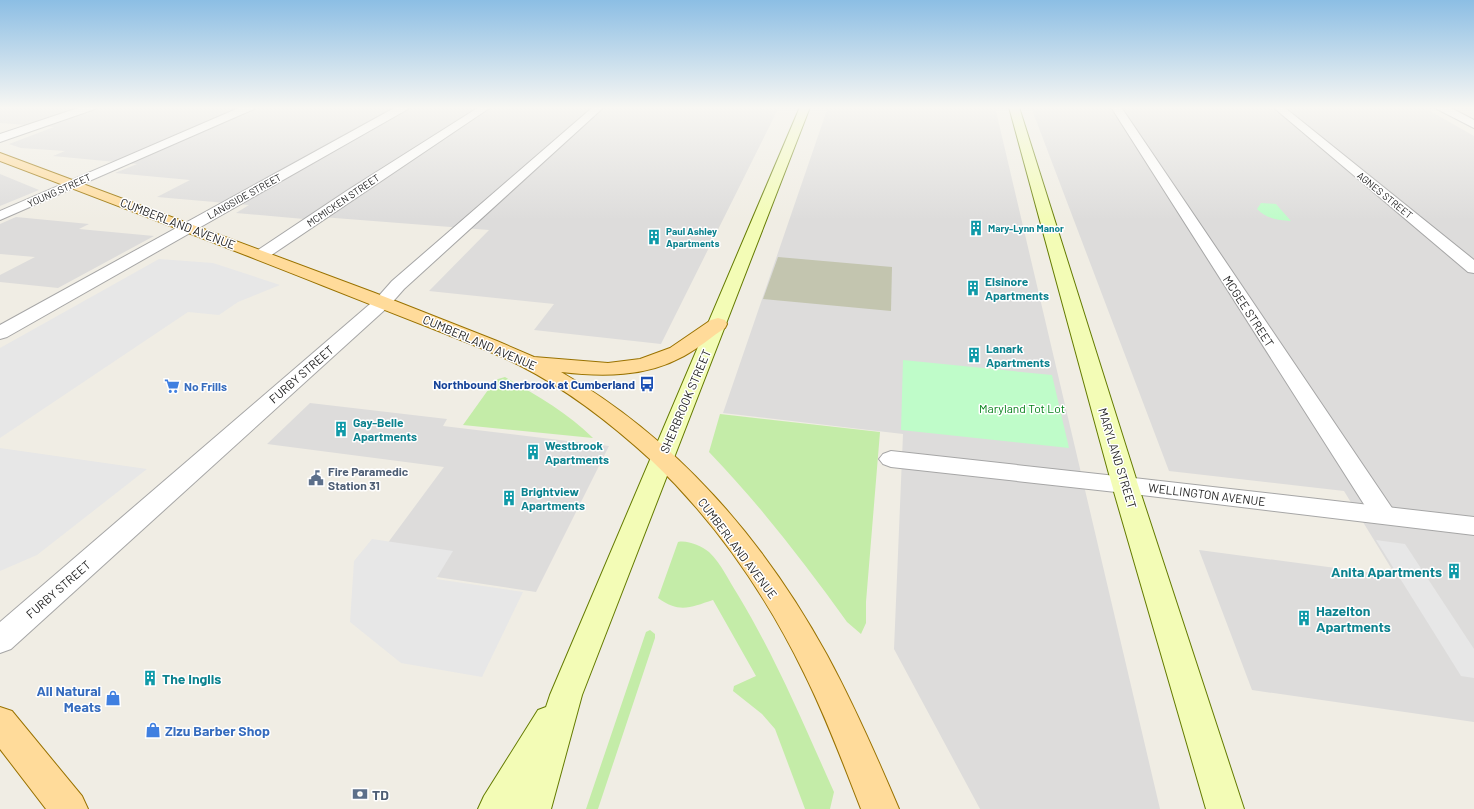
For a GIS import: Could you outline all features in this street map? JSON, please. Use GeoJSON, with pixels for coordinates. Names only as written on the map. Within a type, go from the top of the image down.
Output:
{"type":"FeatureCollection","features":[{"type":"Feature","properties":{"kind":"main road","name":"SHERBROOK STREET"},"geometry":{"type":"LineString","coordinates":[[532,809],[566,694],[790,145]]}},
{"type":"Feature","properties":{"kind":"main road","name":"MARYLAND STREET"},"geometry":{"type":"LineString","coordinates":[[1025,145],[1224,809]]}},
{"type":"Feature","properties":{"kind":"main road","name":"CUMBERLAND AVENUE"},"geometry":{"type":"LineString","coordinates":[[0,157],[190,227],[526,360],[590,399],[639,437],[691,487],[726,528],[768,584],[788,615],[829,691],[856,750],[880,809]]}},
{"type":"Feature","properties":{"kind":"main road"},"geometry":{"type":"LineString","coordinates":[[526,360],[584,369],[628,368],[651,363],[678,352],[718,324]]}},
{"type":"Feature","properties":{"kind":"main road","name":"SHERBROOK STREET"},"geometry":{"type":"LineString","coordinates":[[497,809],[566,694]]}},
{"type":"Feature","properties":{"kind":"main road"},"geometry":{"type":"LineString","coordinates":[[0,722],[69,809]]}},
{"type":"Feature","properties":{"kind":"street","name":"YOUNG STREET"},"geometry":{"type":"LineString","coordinates":[[0,216],[163,145]]}},
{"type":"Feature","properties":{"kind":"street","name":"LANGSIDE STREET"},"geometry":{"type":"LineString","coordinates":[[0,333],[337,145]]}},
{"type":"Feature","properties":{"kind":"street","name":"MCMICKEN STREET"},"geometry":{"type":"LineString","coordinates":[[261,255],[428,145]]}},
{"type":"Feature","properties":{"kind":"street","name":"FURBY STREET"},"geometry":{"type":"LineString","coordinates":[[0,640],[382,302],[398,285],[556,145]]}},
{"type":"Feature","properties":{"kind":"street","name":"MCGEE STREET"},"geometry":{"type":"LineString","coordinates":[[1141,145],[1383,514]]}},
{"type":"Feature","properties":{"kind":"street","name":"AGNES STREET"},"geometry":{"type":"LineString","coordinates":[[1324,145],[1474,268]]}},
{"type":"Feature","properties":{"kind":"street","name":"WELLINGTON AVENUE"},"geometry":{"type":"LineString","coordinates":[[891,459],[1383,514],[1474,526]]}},
{"type":"Feature","properties":{"kind":"shaded area"},"geometry":{"type":"Polygon","coordinates":[[[11,145],[760,145],[661,344],[534,330],[554,304],[429,291],[489,230],[309,216],[304,219],[236,213],[249,205],[157,197],[190,180],[115,173],[137,164],[53,156],[65,151],[21,148],[11,145]]]}},
{"type":"Feature","properties":{"kind":"shaded area"},"geometry":{"type":"Polygon","coordinates":[[[815,145],[1004,145],[1160,809],[980,809],[894,649],[903,434],[723,413],[815,145]]]}},
{"type":"Feature","properties":{"kind":"shaded area"},"geometry":{"type":"Polygon","coordinates":[[[1045,145],[1474,145],[1474,722],[1252,690],[1199,550],[1396,576],[1344,491],[1169,471],[1045,145]]]}},
{"type":"Feature","properties":{"kind":"shaded area"},"geometry":{"type":"Polygon","coordinates":[[[0,174],[39,190],[0,206],[0,174]]]}},
{"type":"Feature","properties":{"kind":"shaded area"},"geometry":{"type":"Polygon","coordinates":[[[16,217],[89,224],[79,229],[154,236],[58,288],[0,282],[0,275],[35,257],[0,254],[0,224],[16,217]]]}},
{"type":"Feature","properties":{"kind":"shaded area"},"geometry":{"type":"Polygon","coordinates":[[[778,257],[892,267],[891,311],[763,299],[778,257]]]}},
{"type":"Feature","properties":{"kind":"shaded area"},"geometry":{"type":"Polygon","coordinates":[[[159,259],[213,263],[280,285],[238,302],[219,315],[188,312],[0,438],[0,348],[159,259]]]}},
{"type":"Feature","properties":{"kind":"shaded area"},"geometry":{"type":"Polygon","coordinates":[[[310,403],[447,419],[443,426],[609,446],[536,592],[370,567],[444,467],[267,444],[310,403]]]}},
{"type":"Feature","properties":{"kind":"shaded area"},"geometry":{"type":"Polygon","coordinates":[[[0,448],[147,469],[37,555],[0,571],[0,448]]]}},
{"type":"Feature","properties":{"kind":"shaded area"},"geometry":{"type":"Polygon","coordinates":[[[372,539],[453,551],[436,579],[523,592],[482,677],[401,663],[350,622],[354,561],[372,539]]]}},
{"type":"Feature","properties":{"kind":"shaded area"},"geometry":{"type":"Polygon","coordinates":[[[1376,540],[1405,544],[1474,649],[1474,678],[1461,676],[1376,540]]]}},
{"type":"Feature","properties":{"kind":"green space"},"geometry":{"type":"Polygon","coordinates":[[[1261,203],[1276,204],[1291,221],[1265,215],[1257,209],[1261,203]]]}},
{"type":"Feature","properties":{"kind":"green space","name":"Maryland Tot Lot"},"geometry":{"type":"Polygon","coordinates":[[[903,360],[1052,375],[1069,448],[901,430],[903,360]]]}},
{"type":"Feature","properties":{"kind":"green space"},"geometry":{"type":"Polygon","coordinates":[[[505,377],[562,412],[593,438],[463,425],[493,383],[498,379],[505,377]]]}},
{"type":"Feature","properties":{"kind":"green space"},"geometry":{"type":"Polygon","coordinates":[[[720,414],[880,432],[866,602],[866,623],[861,634],[847,622],[781,534],[746,492],[709,452],[720,414]]]}},
{"type":"Feature","properties":{"kind":"green space"},"geometry":{"type":"Polygon","coordinates":[[[678,542],[694,544],[706,550],[713,556],[725,572],[752,619],[789,692],[834,792],[830,809],[805,809],[775,729],[762,714],[733,691],[734,686],[756,676],[713,600],[692,607],[679,608],[658,598],[678,542]]]}},
{"type":"Feature","properties":{"kind":"green space"},"geometry":{"type":"Polygon","coordinates":[[[650,630],[655,634],[655,638],[598,809],[586,809],[646,632],[650,630]]]}},
{"type":"Feature","properties":{"kind":"place","name":"Mary-Lynn Manor"},"geometry":{"type":"Point","coordinates":[976,228]}},
{"type":"Feature","properties":{"kind":"place","name":"Paul Ashley Apartments"},"geometry":{"type":"Point","coordinates":[654,237]}},
{"type":"Feature","properties":{"kind":"place","name":"Elsinore Apartments"},"geometry":{"type":"Point","coordinates":[973,288]}},
{"type":"Feature","properties":{"kind":"place","name":"Lanark Apartments"},"geometry":{"type":"Point","coordinates":[974,355]}},
{"type":"Feature","properties":{"kind":"place","name":"Northbound Sherbrook at Cumberland"},"geometry":{"type":"Point","coordinates":[647,384]}},
{"type":"Feature","properties":{"kind":"place","name":"No Frills"},"geometry":{"type":"Point","coordinates":[172,386]}},
{"type":"Feature","properties":{"kind":"place","name":"Gay-Belle Apartments"},"geometry":{"type":"Point","coordinates":[341,429]}},
{"type":"Feature","properties":{"kind":"place","name":"Westbrook Apartments"},"geometry":{"type":"Point","coordinates":[533,452]}},
{"type":"Feature","properties":{"kind":"place","name":"Fire Paramedic Station 31"},"geometry":{"type":"Point","coordinates":[316,478]}},
{"type":"Feature","properties":{"kind":"place","name":"Brightview Apartments"},"geometry":{"type":"Point","coordinates":[509,498]}},
{"type":"Feature","properties":{"kind":"place","name":"Anita Apartments"},"geometry":{"type":"Point","coordinates":[1454,571]}},
{"type":"Feature","properties":{"kind":"place","name":"Hazelton Apartments"},"geometry":{"type":"Point","coordinates":[1304,618]}},
{"type":"Feature","properties":{"kind":"place","name":"The Inglis"},"geometry":{"type":"Point","coordinates":[150,678]}},
{"type":"Feature","properties":{"kind":"place","name":"All Natural Meats"},"geometry":{"type":"Point","coordinates":[113,698]}},
{"type":"Feature","properties":{"kind":"place","name":"Zizu Barber Shop"},"geometry":{"type":"Point","coordinates":[153,730]}},
{"type":"Feature","properties":{"kind":"place","name":"TD"},"geometry":{"type":"Point","coordinates":[360,794]}}]}
